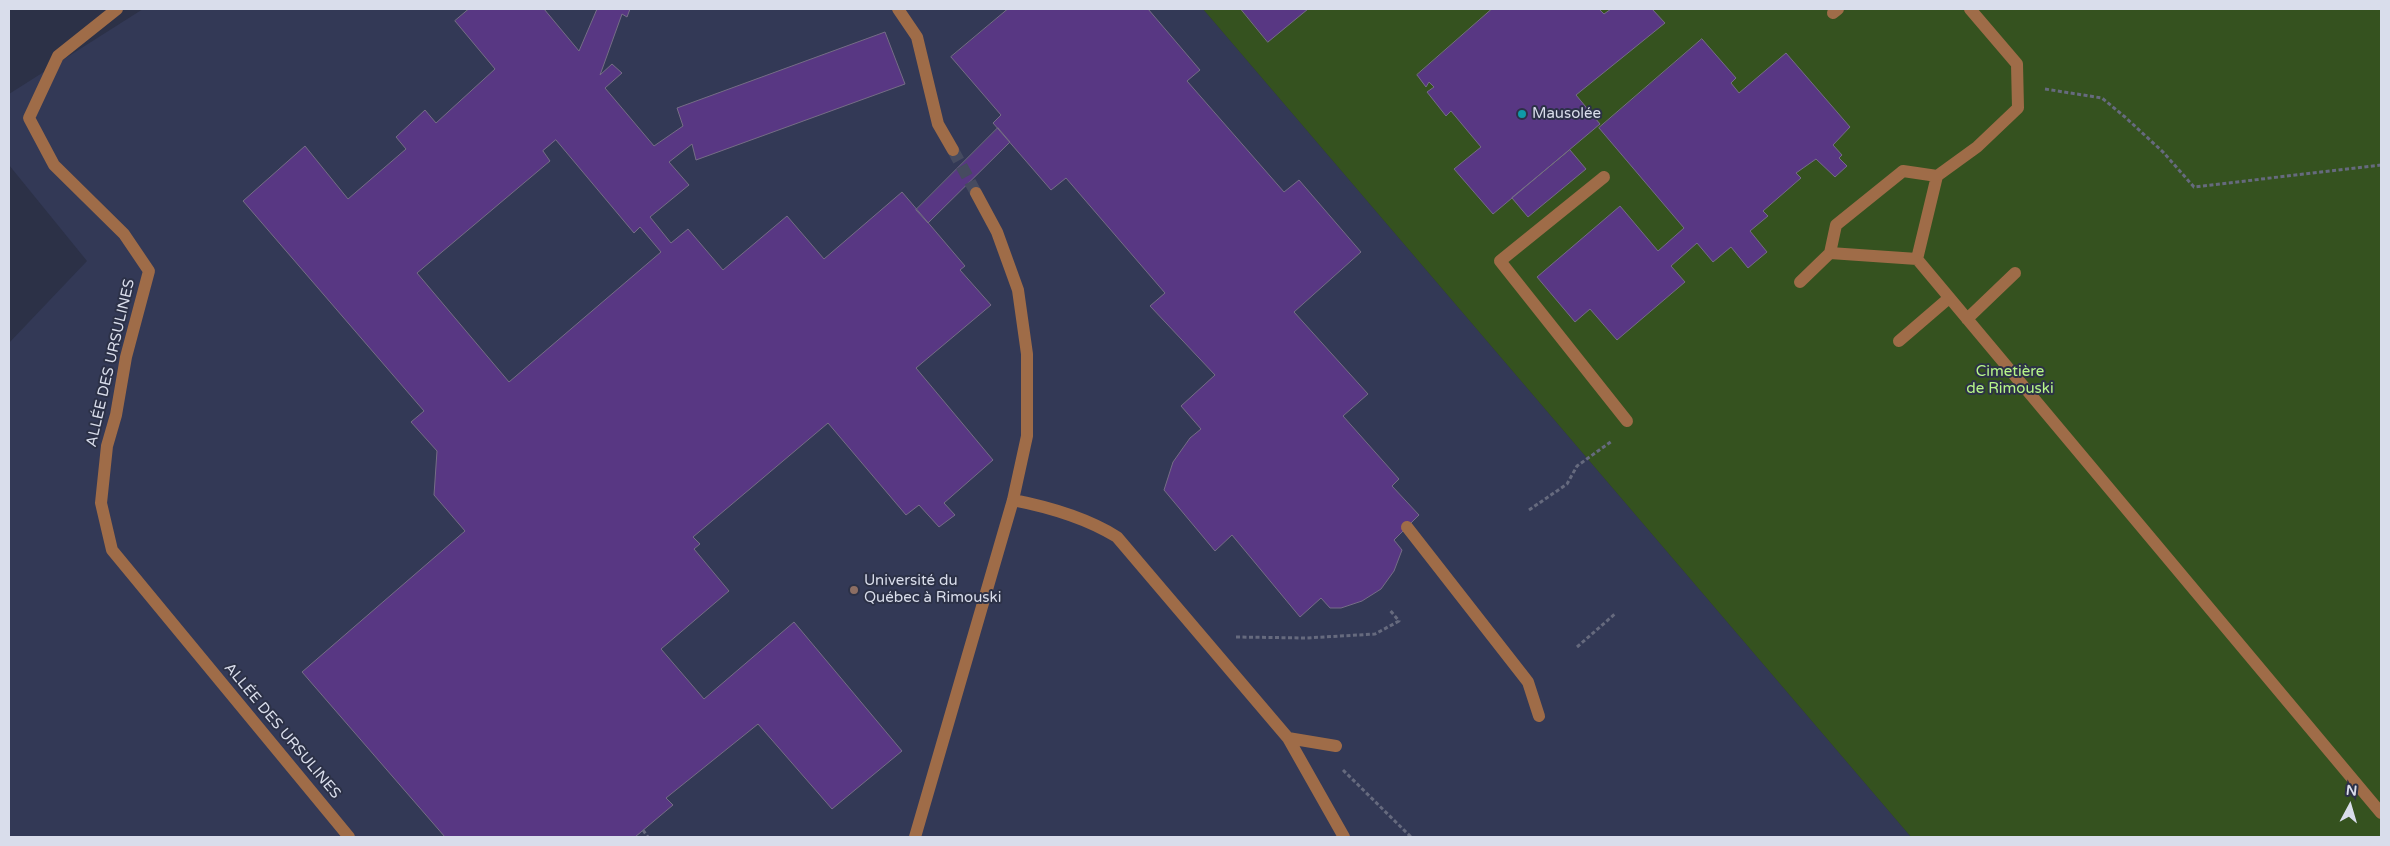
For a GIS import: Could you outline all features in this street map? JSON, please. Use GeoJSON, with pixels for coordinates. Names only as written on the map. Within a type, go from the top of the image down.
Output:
{"type":"FeatureCollection","features":[{"type":"Feature","properties":{"kind":"street","name":"ALLÉE DES URSULINES"},"geometry":{"type":"LineString","coordinates":[[117,9],[58,56],[28,118],[54,165],[124,234],[149,271],[126,357],[116,415],[107,446],[101,503],[112,550],[349,837]]}},
{"type":"Feature","properties":{"kind":"street"},"geometry":{"type":"LineString","coordinates":[[898,9],[916,37],[938,124],[953,150]]}},
{"type":"Feature","properties":{"kind":"street"},"geometry":{"type":"LineString","coordinates":[[1918,259],[1937,176],[1976,148],[2018,108],[2017,64],[1970,9]]}},
{"type":"Feature","properties":{"kind":"street"},"geometry":{"type":"LineString","coordinates":[[1800,282],[1830,253],[1836,225],[1903,171],[1937,176]]}},
{"type":"Feature","properties":{"kind":"street"},"geometry":{"type":"LineString","coordinates":[[1604,177],[1500,261],[1627,421]]}},
{"type":"Feature","properties":{"kind":"street"},"geometry":{"type":"LineString","coordinates":[[915,837],[1013,500],[1027,436],[1027,354],[1018,290],[997,232],[976,193]]}},
{"type":"Feature","properties":{"kind":"street"},"geometry":{"type":"LineString","coordinates":[[1830,253],[1918,259],[1966,319],[2381,813]]}},
{"type":"Feature","properties":{"kind":"street"},"geometry":{"type":"LineString","coordinates":[[1966,319],[2015,273]]}},
{"type":"Feature","properties":{"kind":"street"},"geometry":{"type":"LineString","coordinates":[[1899,341],[1949,298]]}},
{"type":"Feature","properties":{"kind":"street"},"geometry":{"type":"LineString","coordinates":[[1013,500],[1049,507],[1097,524],[1117,537],[1288,738],[1344,837]]}},
{"type":"Feature","properties":{"kind":"street"},"geometry":{"type":"LineString","coordinates":[[1406,527],[1528,682],[1539,716]]}},
{"type":"Feature","properties":{"kind":"street"},"geometry":{"type":"LineString","coordinates":[[1288,738],[1336,746]]}},
{"type":"Feature","properties":{"kind":"path"},"geometry":{"type":"LineString","coordinates":[[2018,87],[2102,98],[2163,152],[2194,187],[2381,165]]}},
{"type":"Feature","properties":{"kind":"path"},"geometry":{"type":"LineString","coordinates":[[1529,510],[1567,484],[1577,466],[1591,454],[1620,436]]}},
{"type":"Feature","properties":{"kind":"path"},"geometry":{"type":"LineString","coordinates":[[1212,649],[1233,637],[1307,638],[1375,634],[1384,631],[1399,621],[1389,609]]}},
{"type":"Feature","properties":{"kind":"path"},"geometry":{"type":"LineString","coordinates":[[1577,647],[1616,613]]}},
{"type":"Feature","properties":{"kind":"path"},"geometry":{"type":"LineString","coordinates":[[1317,743],[1411,837]]}},
{"type":"Feature","properties":{"kind":"path"},"geometry":{"type":"LineString","coordinates":[[643,830],[648,837]]}},
{"type":"Feature","properties":{"kind":"shaded area","name":"Université du Québec à Rimouski"},"geometry":{"type":"Polygon","coordinates":[[[143,9],[1203,9],[1911,837],[9,837],[9,343],[87,261],[9,165],[9,94],[143,9]]]}},
{"type":"Feature","properties":{"kind":"green space","name":"Cimetière de Rimouski"},"geometry":{"type":"Polygon","coordinates":[[[1203,9],[2381,9],[2381,837],[1911,837],[1203,9]]]}},
{"type":"Feature","properties":{"kind":"building","name":"Université du Québec à Rimouski"},"geometry":{"type":"Polygon","coordinates":[[[469,9],[544,9],[579,51],[597,9],[630,9],[627,17],[622,14],[600,75],[612,64],[622,73],[605,88],[654,146],[683,126],[677,108],[885,32],[905,84],[696,160],[692,144],[669,162],[689,185],[650,217],[671,243],[688,229],[723,270],[787,216],[824,259],[902,192],[965,266],[960,270],[991,305],[916,368],[993,460],[944,503],[955,515],[939,527],[919,505],[906,515],[828,423],[693,537],[700,544],[694,549],[729,591],[661,649],[704,699],[794,622],[902,751],[832,809],[758,724],[666,798],[673,805],[635,837],[445,837],[302,672],[465,531],[434,495],[437,451],[411,422],[424,411],[243,201],[305,146],[348,199],[406,149],[396,137],[425,110],[436,123],[495,69],[455,21],[469,9]],[[556,140],[543,151],[550,161],[417,273],[509,382],[661,252],[640,227],[634,233],[556,140]]]}},
{"type":"Feature","properties":{"kind":"building"},"geometry":{"type":"Polygon","coordinates":[[[1008,9],[1148,9],[1200,70],[1187,81],[1284,192],[1299,180],[1361,252],[1294,312],[1368,394],[1343,416],[1399,479],[1392,486],[1419,515],[1394,540],[1402,550],[1394,571],[1381,589],[1362,601],[1341,608],[1330,608],[1321,598],[1300,617],[1232,535],[1215,551],[1164,490],[1173,462],[1190,438],[1201,429],[1181,406],[1215,375],[1150,306],[1165,293],[1066,178],[1051,190],[993,123],[1001,115],[951,57],[1008,9]]]}},
{"type":"Feature","properties":{"kind":"building"},"geometry":{"type":"Polygon","coordinates":[[[1241,9],[1308,9],[1268,42],[1241,9]]]}},
{"type":"Feature","properties":{"kind":"building","name":"Mausolée"},"geometry":{"type":"Polygon","coordinates":[[[1492,9],[1599,9],[1604,14],[1611,9],[1652,9],[1665,23],[1576,95],[1600,124],[1493,214],[1454,169],[1481,147],[1451,111],[1446,116],[1427,92],[1434,87],[1429,82],[1426,87],[1417,75],[1492,9]]]}},
{"type":"Feature","properties":{"kind":"building"},"geometry":{"type":"Polygon","coordinates":[[[1702,39],[1736,78],[1731,83],[1739,93],[1786,53],[1850,127],[1833,145],[1842,155],[1839,158],[1847,166],[1835,177],[1816,159],[1796,173],[1801,178],[1763,211],[1768,216],[1750,231],[1767,252],[1748,268],[1731,247],[1713,262],[1697,243],[1671,266],[1685,282],[1617,340],[1590,309],[1575,322],[1537,277],[1620,206],[1658,251],[1684,228],[1599,128],[1702,39]]]}},
{"type":"Feature","properties":{"kind":"building"},"geometry":{"type":"Polygon","coordinates":[[[998,128],[1010,142],[928,223],[916,210],[998,128]]]}},
{"type":"Feature","properties":{"kind":"building"},"geometry":{"type":"Polygon","coordinates":[[[1570,150],[1586,169],[1528,217],[1512,198],[1570,150]]]}},
{"type":"Feature","properties":{"kind":"tunnel"},"geometry":{"type":"LineString","coordinates":[[953,150],[976,193]]}},
{"type":"Feature","properties":{"kind":"place","name":"Mausolée"},"geometry":{"type":"Point","coordinates":[1522,114]}},
{"type":"Feature","properties":{"kind":"place","name":"Université du Québec à Rimouski"},"geometry":{"type":"Point","coordinates":[854,590]}}]}
